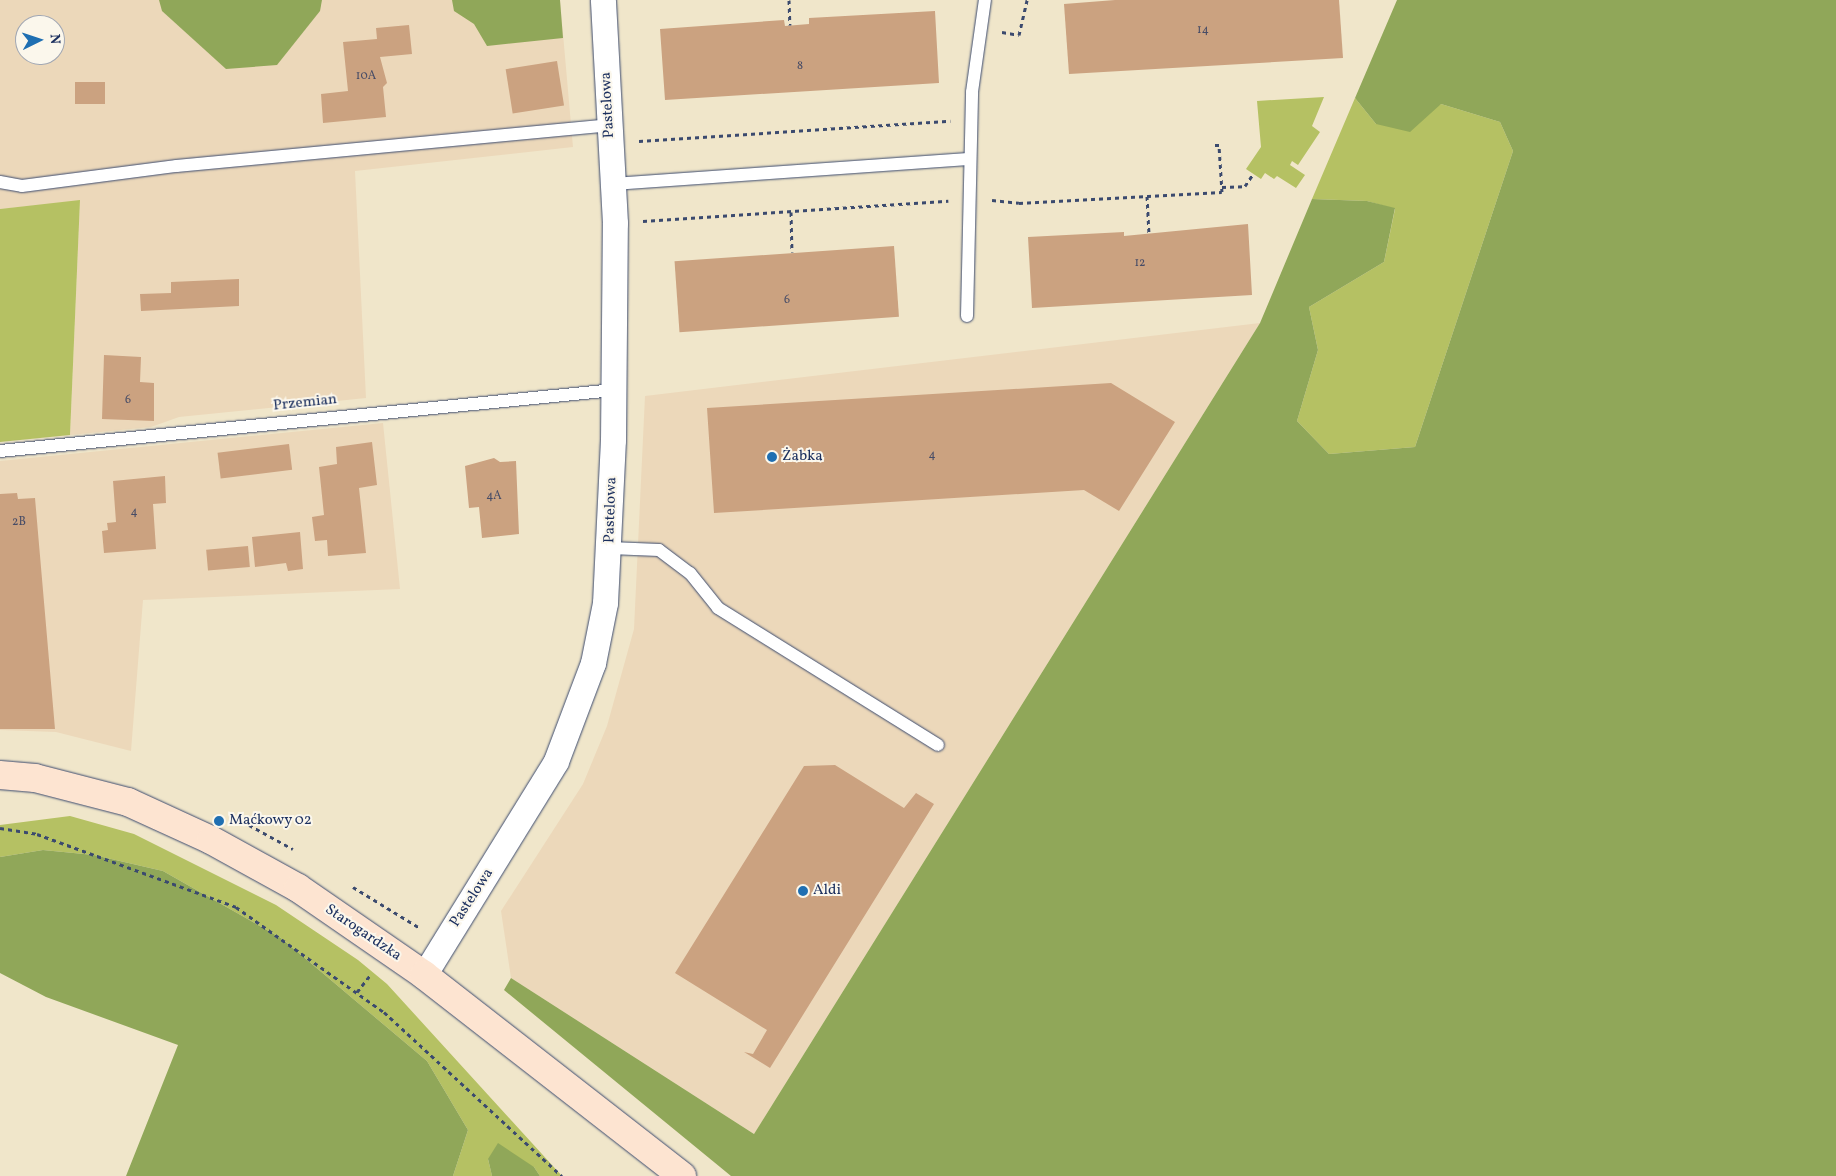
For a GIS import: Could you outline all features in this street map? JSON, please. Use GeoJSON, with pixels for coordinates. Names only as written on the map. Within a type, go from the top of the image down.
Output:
{"type":"FeatureCollection","features":[{"type":"Feature","properties":{"kind":"main road","name":"Starogardzka"},"geometry":{"type":"LineString","coordinates":[[0,775],[35,778],[128,802],[211,840],[298,888],[424,975],[682,1176]]}},
{"type":"Feature","properties":{"kind":"street","name":"Pastelowa"},"geometry":{"type":"LineString","coordinates":[[424,975],[556,761],[593,663],[610,548],[614,390],[612,184],[603,0]]}},
{"type":"Feature","properties":{"kind":"lane"},"geometry":{"type":"LineString","coordinates":[[966,316],[969,159],[975,62],[985,0]]}},
{"type":"Feature","properties":{"kind":"lane"},"geometry":{"type":"LineString","coordinates":[[0,182],[22,186],[177,166],[608,125]]}},
{"type":"Feature","properties":{"kind":"lane"},"geometry":{"type":"LineString","coordinates":[[612,184],[969,159]]}},
{"type":"Feature","properties":{"kind":"lane","name":"Przemian"},"geometry":{"type":"LineString","coordinates":[[0,451],[614,390]]}},
{"type":"Feature","properties":{"kind":"lane"},"geometry":{"type":"LineString","coordinates":[[610,548],[659,550],[690,573],[718,608],[938,745]]}},
{"type":"Feature","properties":{"kind":"path"},"geometry":{"type":"LineString","coordinates":[[789,0],[790,26]]}},
{"type":"Feature","properties":{"kind":"path"},"geometry":{"type":"LineString","coordinates":[[642,141],[953,121]]}},
{"type":"Feature","properties":{"kind":"path"},"geometry":{"type":"LineString","coordinates":[[986,199],[1019,203],[1222,192],[1219,145],[1215,145]]}},
{"type":"Feature","properties":{"kind":"path"},"geometry":{"type":"LineString","coordinates":[[1222,187],[1245,186],[1253,174]]}},
{"type":"Feature","properties":{"kind":"path"},"geometry":{"type":"LineString","coordinates":[[1147,196],[1149,234]]}},
{"type":"Feature","properties":{"kind":"path"},"geometry":{"type":"LineString","coordinates":[[648,221],[951,200]]}},
{"type":"Feature","properties":{"kind":"path"},"geometry":{"type":"LineString","coordinates":[[791,212],[792,252]]}},
{"type":"Feature","properties":{"kind":"path"},"geometry":{"type":"LineString","coordinates":[[0,828],[37,834],[236,907],[384,1012],[562,1176]]}},
{"type":"Feature","properties":{"kind":"shaded area"},"geometry":{"type":"Polygon","coordinates":[[[0,0],[560,0],[573,147],[355,171],[366,398],[179,417],[151,427],[70,435],[80,201],[0,209],[0,0]]]}},
{"type":"Feature","properties":{"kind":"shaded area"},"geometry":{"type":"Polygon","coordinates":[[[1260,323],[754,1134],[511,978],[501,911],[583,784],[607,726],[634,629],[645,396],[1260,323]]]}},
{"type":"Feature","properties":{"kind":"shaded area"},"geometry":{"type":"Polygon","coordinates":[[[383,423],[400,589],[143,600],[131,751],[56,732],[0,730],[0,461],[383,423]]]}},
{"type":"Feature","properties":{"kind":"green space"},"geometry":{"type":"Polygon","coordinates":[[[159,0],[322,0],[320,11],[277,65],[226,69],[162,11],[159,0]]]}},
{"type":"Feature","properties":{"kind":"green space"},"geometry":{"type":"Polygon","coordinates":[[[452,0],[560,0],[563,38],[487,46],[474,24],[454,11],[452,0]]]}},
{"type":"Feature","properties":{"kind":"green space"},"geometry":{"type":"Polygon","coordinates":[[[1397,0],[1836,0],[1836,1176],[731,1176],[504,990],[511,978],[754,1134],[1260,323],[1312,199],[1367,201],[1395,208],[1384,262],[1309,307],[1318,350],[1297,421],[1329,454],[1415,447],[1513,151],[1500,122],[1441,104],[1410,132],[1376,124],[1355,98],[1397,0]]]}},
{"type":"Feature","properties":{"kind":"green space"},"geometry":{"type":"Polygon","coordinates":[[[1324,97],[1312,126],[1320,132],[1298,165],[1292,161],[1290,165],[1305,175],[1296,188],[1277,176],[1274,179],[1265,173],[1261,179],[1246,169],[1261,147],[1257,101],[1324,97]]]}},
{"type":"Feature","properties":{"kind":"green space"},"geometry":{"type":"Polygon","coordinates":[[[1355,98],[1376,124],[1441,104],[1500,122],[1513,151],[1415,447],[1329,454],[1297,421],[1318,350],[1309,307],[1384,262],[1395,209],[1367,201],[1312,199],[1355,98]]]}},
{"type":"Feature","properties":{"kind":"green space"},"geometry":{"type":"Polygon","coordinates":[[[80,200],[70,435],[0,442],[0,209],[80,200]]]}},
{"type":"Feature","properties":{"kind":"green space"},"geometry":{"type":"Polygon","coordinates":[[[70,816],[134,834],[276,905],[358,960],[387,984],[562,1176],[540,1176],[534,1167],[488,1159],[492,1176],[453,1176],[468,1130],[427,1061],[281,938],[163,871],[94,855],[43,850],[0,857],[0,825],[70,816]]]}},
{"type":"Feature","properties":{"kind":"green space"},"geometry":{"type":"Polygon","coordinates":[[[43,850],[94,855],[163,871],[281,938],[427,1061],[468,1130],[453,1176],[126,1176],[178,1045],[46,997],[0,973],[0,857],[43,850]]]}},
{"type":"Feature","properties":{"kind":"green space"},"geometry":{"type":"Polygon","coordinates":[[[498,1143],[534,1167],[540,1176],[492,1176],[488,1159],[498,1143]]]}},
{"type":"Feature","properties":{"kind":"building"},"geometry":{"type":"Polygon","coordinates":[[[1115,0],[1339,0],[1343,58],[1069,74],[1064,4],[1115,0]]]}},
{"type":"Feature","properties":{"kind":"building"},"geometry":{"type":"Polygon","coordinates":[[[935,11],[939,83],[665,100],[660,29],[784,20],[785,26],[809,24],[809,18],[935,11]]]}},
{"type":"Feature","properties":{"kind":"building"},"geometry":{"type":"Polygon","coordinates":[[[409,25],[412,54],[380,57],[387,83],[383,87],[386,117],[323,123],[321,94],[348,91],[343,42],[377,39],[376,28],[409,25]]]}},
{"type":"Feature","properties":{"kind":"building"},"geometry":{"type":"Polygon","coordinates":[[[557,61],[564,105],[513,114],[506,69],[557,61]]]}},
{"type":"Feature","properties":{"kind":"building"},"geometry":{"type":"Polygon","coordinates":[[[75,82],[105,82],[105,104],[75,104],[75,82]]]}},
{"type":"Feature","properties":{"kind":"building"},"geometry":{"type":"Polygon","coordinates":[[[1248,224],[1252,295],[1032,308],[1028,237],[1124,232],[1124,236],[1248,224]]]}},
{"type":"Feature","properties":{"kind":"building"},"geometry":{"type":"Polygon","coordinates":[[[894,246],[899,317],[679,332],[675,261],[894,246]]]}},
{"type":"Feature","properties":{"kind":"building"},"geometry":{"type":"Polygon","coordinates":[[[239,279],[239,306],[141,311],[140,294],[171,293],[171,282],[239,279]]]}},
{"type":"Feature","properties":{"kind":"building"},"geometry":{"type":"Polygon","coordinates":[[[104,355],[141,357],[140,382],[154,383],[154,421],[102,419],[104,355]]]}},
{"type":"Feature","properties":{"kind":"building"},"geometry":{"type":"Polygon","coordinates":[[[1111,383],[1175,422],[1119,511],[1084,490],[714,513],[707,408],[1111,383]]]}},
{"type":"Feature","properties":{"kind":"building"},"geometry":{"type":"Polygon","coordinates":[[[372,442],[377,485],[359,488],[366,553],[328,556],[327,540],[315,541],[312,517],[324,515],[319,467],[337,464],[336,447],[372,442]]]}},
{"type":"Feature","properties":{"kind":"building"},"geometry":{"type":"Polygon","coordinates":[[[289,444],[292,470],[221,479],[218,453],[289,444]]]}},
{"type":"Feature","properties":{"kind":"building"},"geometry":{"type":"Polygon","coordinates":[[[494,458],[500,462],[516,461],[519,534],[482,538],[479,507],[469,508],[465,466],[494,458]]]}},
{"type":"Feature","properties":{"kind":"building"},"geometry":{"type":"Polygon","coordinates":[[[165,476],[166,503],[153,504],[156,549],[104,553],[102,531],[108,530],[107,523],[116,522],[113,481],[165,476]]]}},
{"type":"Feature","properties":{"kind":"building"},"geometry":{"type":"Polygon","coordinates":[[[17,493],[18,499],[35,498],[55,729],[0,729],[0,494],[17,493]]]}},
{"type":"Feature","properties":{"kind":"building"},"geometry":{"type":"Polygon","coordinates":[[[300,532],[303,569],[288,571],[286,563],[255,567],[252,537],[300,532]]]}},
{"type":"Feature","properties":{"kind":"building"},"geometry":{"type":"Polygon","coordinates":[[[248,546],[250,567],[208,571],[206,550],[248,546]]]}},
{"type":"Feature","properties":{"kind":"building","name":"Aldi"},"geometry":{"type":"Polygon","coordinates":[[[835,765],[904,808],[916,793],[934,804],[770,1068],[744,1052],[753,1054],[767,1030],[675,973],[804,766],[835,765]]]}},
{"type":"Feature","properties":{"kind":"place","name":"Żabka"},"geometry":{"type":"Point","coordinates":[772,457]}},
{"type":"Feature","properties":{"kind":"place","name":"Maćkowy 02"},"geometry":{"type":"Point","coordinates":[219,821]}},
{"type":"Feature","properties":{"kind":"place","name":"Aldi"},"geometry":{"type":"Point","coordinates":[803,891]}}]}
